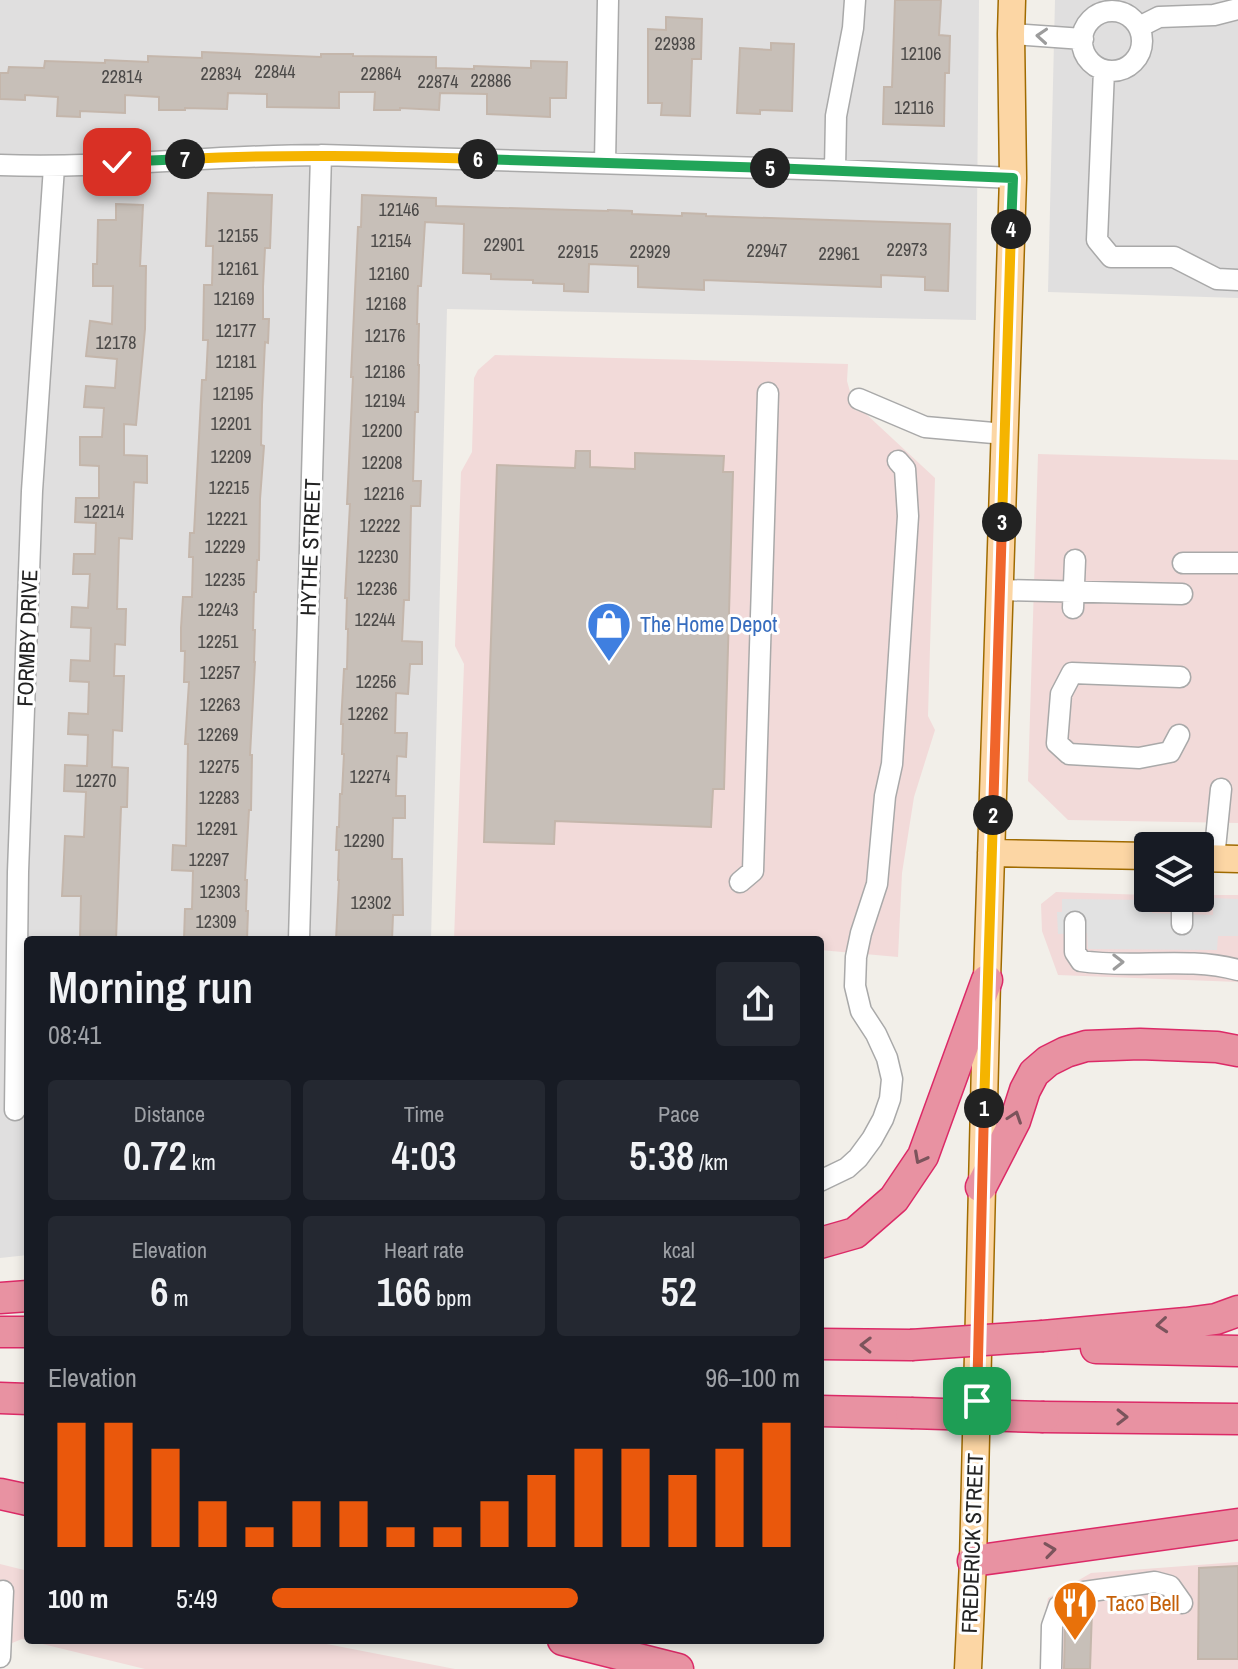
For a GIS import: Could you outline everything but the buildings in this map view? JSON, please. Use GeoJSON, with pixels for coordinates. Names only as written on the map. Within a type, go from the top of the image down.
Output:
{"type":"FeatureCollection","features":[{"type":"Feature","properties":{"kind":"highway"},"geometry":{"type":"LineString","coordinates":[[824,1242],[855,1233],[885,1208],[923,1156],[987,980]]}},
{"type":"Feature","properties":{"kind":"highway"},"geometry":{"type":"LineString","coordinates":[[981,1187],[1015,1121],[1034,1073],[1057,1056],[1086,1046],[1140,1044],[1217,1047],[1238,1051]]}},
{"type":"Feature","properties":{"kind":"highway"},"geometry":{"type":"LineString","coordinates":[[0,1298],[24,1296]]}},
{"type":"Feature","properties":{"kind":"highway"},"geometry":{"type":"LineString","coordinates":[[1043,1341],[1216,1319],[1238,1311]]}},
{"type":"Feature","properties":{"kind":"highway"},"geometry":{"type":"LineString","coordinates":[[0,1332],[24,1332]]}},
{"type":"Feature","properties":{"kind":"highway"},"geometry":{"type":"LineString","coordinates":[[824,1344],[1043,1341],[1238,1351]]}},
{"type":"Feature","properties":{"kind":"highway"},"geometry":{"type":"LineString","coordinates":[[0,1398],[24,1399]]}},
{"type":"Feature","properties":{"kind":"highway"},"geometry":{"type":"LineString","coordinates":[[824,1411],[1238,1419]]}},
{"type":"Feature","properties":{"kind":"highway"},"geometry":{"type":"LineString","coordinates":[[0,1494],[24,1499]]}},
{"type":"Feature","properties":{"kind":"highway"},"geometry":{"type":"LineString","coordinates":[[973,1561],[1238,1524]]}},
{"type":"Feature","properties":{"kind":"highway"},"geometry":{"type":"LineString","coordinates":[[579,1644],[678,1669]]}},
{"type":"Feature","properties":{"kind":"main road","name":"FREDERICK STREET"},"geometry":{"type":"LineString","coordinates":[[968,1669],[1013,178],[1012,0]]}},
{"type":"Feature","properties":{"kind":"main road"},"geometry":{"type":"LineString","coordinates":[[991,853],[1134,856]]}},
{"type":"Feature","properties":{"kind":"street"},"geometry":{"type":"LineString","coordinates":[[605,163],[608,0]]}},
{"type":"Feature","properties":{"kind":"street"},"geometry":{"type":"LineString","coordinates":[[835,170],[836,116],[853,28],[855,0]]}},
{"type":"Feature","properties":{"kind":"street"},"geometry":{"type":"LineString","coordinates":[[1011,34],[1078,39],[1094,64],[1104,70],[1116,71],[1136,60],[1142,38],[1139,27],[1131,18],[1121,12],[1093,7],[1089,22],[1078,39]]}},
{"type":"Feature","properties":{"kind":"street"},"geometry":{"type":"LineString","coordinates":[[1139,27],[1159,17],[1214,15],[1238,9]]}},
{"type":"Feature","properties":{"kind":"street"},"geometry":{"type":"LineString","coordinates":[[1104,70],[1097,240],[1111,257],[1174,257],[1217,279],[1238,280]]}},
{"type":"Feature","properties":{"kind":"street"},"geometry":{"type":"LineString","coordinates":[[0,165],[54,167],[258,155],[321,155],[1013,178]]}},
{"type":"Feature","properties":{"kind":"street","name":"HYTHE STREET"},"geometry":{"type":"LineString","coordinates":[[299,936],[321,155]]}},
{"type":"Feature","properties":{"kind":"street","name":"FORMBY DRIVE"},"geometry":{"type":"LineString","coordinates":[[14,1110],[9,872],[54,167]]}},
{"type":"Feature","properties":{"kind":"street"},"geometry":{"type":"LineString","coordinates":[[740,882],[753,871],[768,393]]}},
{"type":"Feature","properties":{"kind":"street"},"geometry":{"type":"LineString","coordinates":[[859,399],[925,427],[1005,434]]}},
{"type":"Feature","properties":{"kind":"street"},"geometry":{"type":"LineString","coordinates":[[824,1179],[847,1168],[858,1158],[883,1119],[892,1088],[887,1058],[861,1011],[855,986],[861,933],[877,884],[885,796],[892,764],[908,516],[905,469],[898,461]]}},
{"type":"Feature","properties":{"kind":"street"},"geometry":{"type":"LineString","coordinates":[[1074,600],[1075,560]]}},
{"type":"Feature","properties":{"kind":"street"},"geometry":{"type":"LineString","coordinates":[[1183,563],[1238,563]]}},
{"type":"Feature","properties":{"kind":"street"},"geometry":{"type":"LineString","coordinates":[[1000,590],[1074,600],[1182,594]]}},
{"type":"Feature","properties":{"kind":"street"},"geometry":{"type":"LineString","coordinates":[[1179,735],[1170,752],[1139,758],[1069,754],[1057,743],[1061,694],[1072,673],[1180,677]]}},
{"type":"Feature","properties":{"kind":"street"},"geometry":{"type":"LineString","coordinates":[[1217,858],[1221,789]]}},
{"type":"Feature","properties":{"kind":"street"},"geometry":{"type":"LineString","coordinates":[[1182,912],[1182,924]]}},
{"type":"Feature","properties":{"kind":"street"},"geometry":{"type":"LineString","coordinates":[[1075,922],[1075,952],[1081,961],[1219,965],[1238,970]]}},
{"type":"Feature","properties":{"kind":"street"},"geometry":{"type":"LineString","coordinates":[[1051,1669],[1052,1626],[1059,1606],[1084,1592],[1155,1582],[1170,1586],[1182,1603]]}},
{"type":"Feature","properties":{"kind":"street"},"geometry":{"type":"LineString","coordinates":[[0,1657],[3,1591]]}},
{"type":"Feature","properties":{"kind":"shaded area"},"geometry":{"type":"Polygon","coordinates":[[[0,0],[979,0],[976,320],[447,309],[431,936],[24,936],[24,1255],[0,1258],[0,0]]]}},
{"type":"Feature","properties":{"kind":"shaded area"},"geometry":{"type":"Polygon","coordinates":[[[1055,0],[1238,0],[1238,298],[1048,292],[1055,0]]]}},
{"type":"Feature","properties":{"kind":"shaded area"},"geometry":{"type":"Polygon","coordinates":[[[495,355],[848,364],[847,381],[855,410],[865,413],[935,478],[928,716],[935,730],[914,797],[902,873],[898,957],[824,950],[824,936],[454,936],[464,664],[455,646],[461,472],[472,452],[474,378],[478,370],[495,355]]]}},
{"type":"Feature","properties":{"kind":"shaded area"},"geometry":{"type":"Polygon","coordinates":[[[1038,454],[1238,460],[1238,823],[1068,820],[1028,781],[1038,454]]]}},
{"type":"Feature","properties":{"kind":"shaded area"},"geometry":{"type":"Polygon","coordinates":[[[1056,892],[1134,895],[1134,912],[1214,912],[1214,895],[1238,895],[1238,982],[1058,975],[1042,931],[1041,904],[1056,892]]]}},
{"type":"Feature","properties":{"kind":"shaded area"},"geometry":{"type":"Polygon","coordinates":[[[1214,898],[1238,899],[1238,936],[1218,936],[1217,950],[1088,949],[1087,933],[1058,934],[1057,912],[1062,912],[1062,899],[1134,900],[1134,912],[1213,915],[1214,898]]]}},
{"type":"Feature","properties":{"kind":"shaded area"},"geometry":{"type":"Polygon","coordinates":[[[1238,1562],[1238,1669],[1041,1669],[1041,1638],[1048,1598],[1091,1573],[1238,1562]]]}},
{"type":"Feature","properties":{"kind":"shaded area"},"geometry":{"type":"Polygon","coordinates":[[[0,1564],[24,1570],[24,1639],[0,1648],[0,1564]]]}},
{"type":"Feature","properties":{"kind":"shaded area"},"geometry":{"type":"Polygon","coordinates":[[[42,1644],[327,1644],[455,1669],[145,1669],[42,1644]]]}},
{"type":"Feature","properties":{"kind":"place","name":"The Home Depot"},"geometry":{"type":"Point","coordinates":[609,663]}},
{"type":"Feature","properties":{"kind":"place","name":"Taco Bell"},"geometry":{"type":"Point","coordinates":[1075,1642]}},
{"type":"Feature","properties":{"kind":"route"},"geometry":{"type":"LineString","coordinates":[[117,162],[321,155],[1013,178],[977,1401]]}}]}
